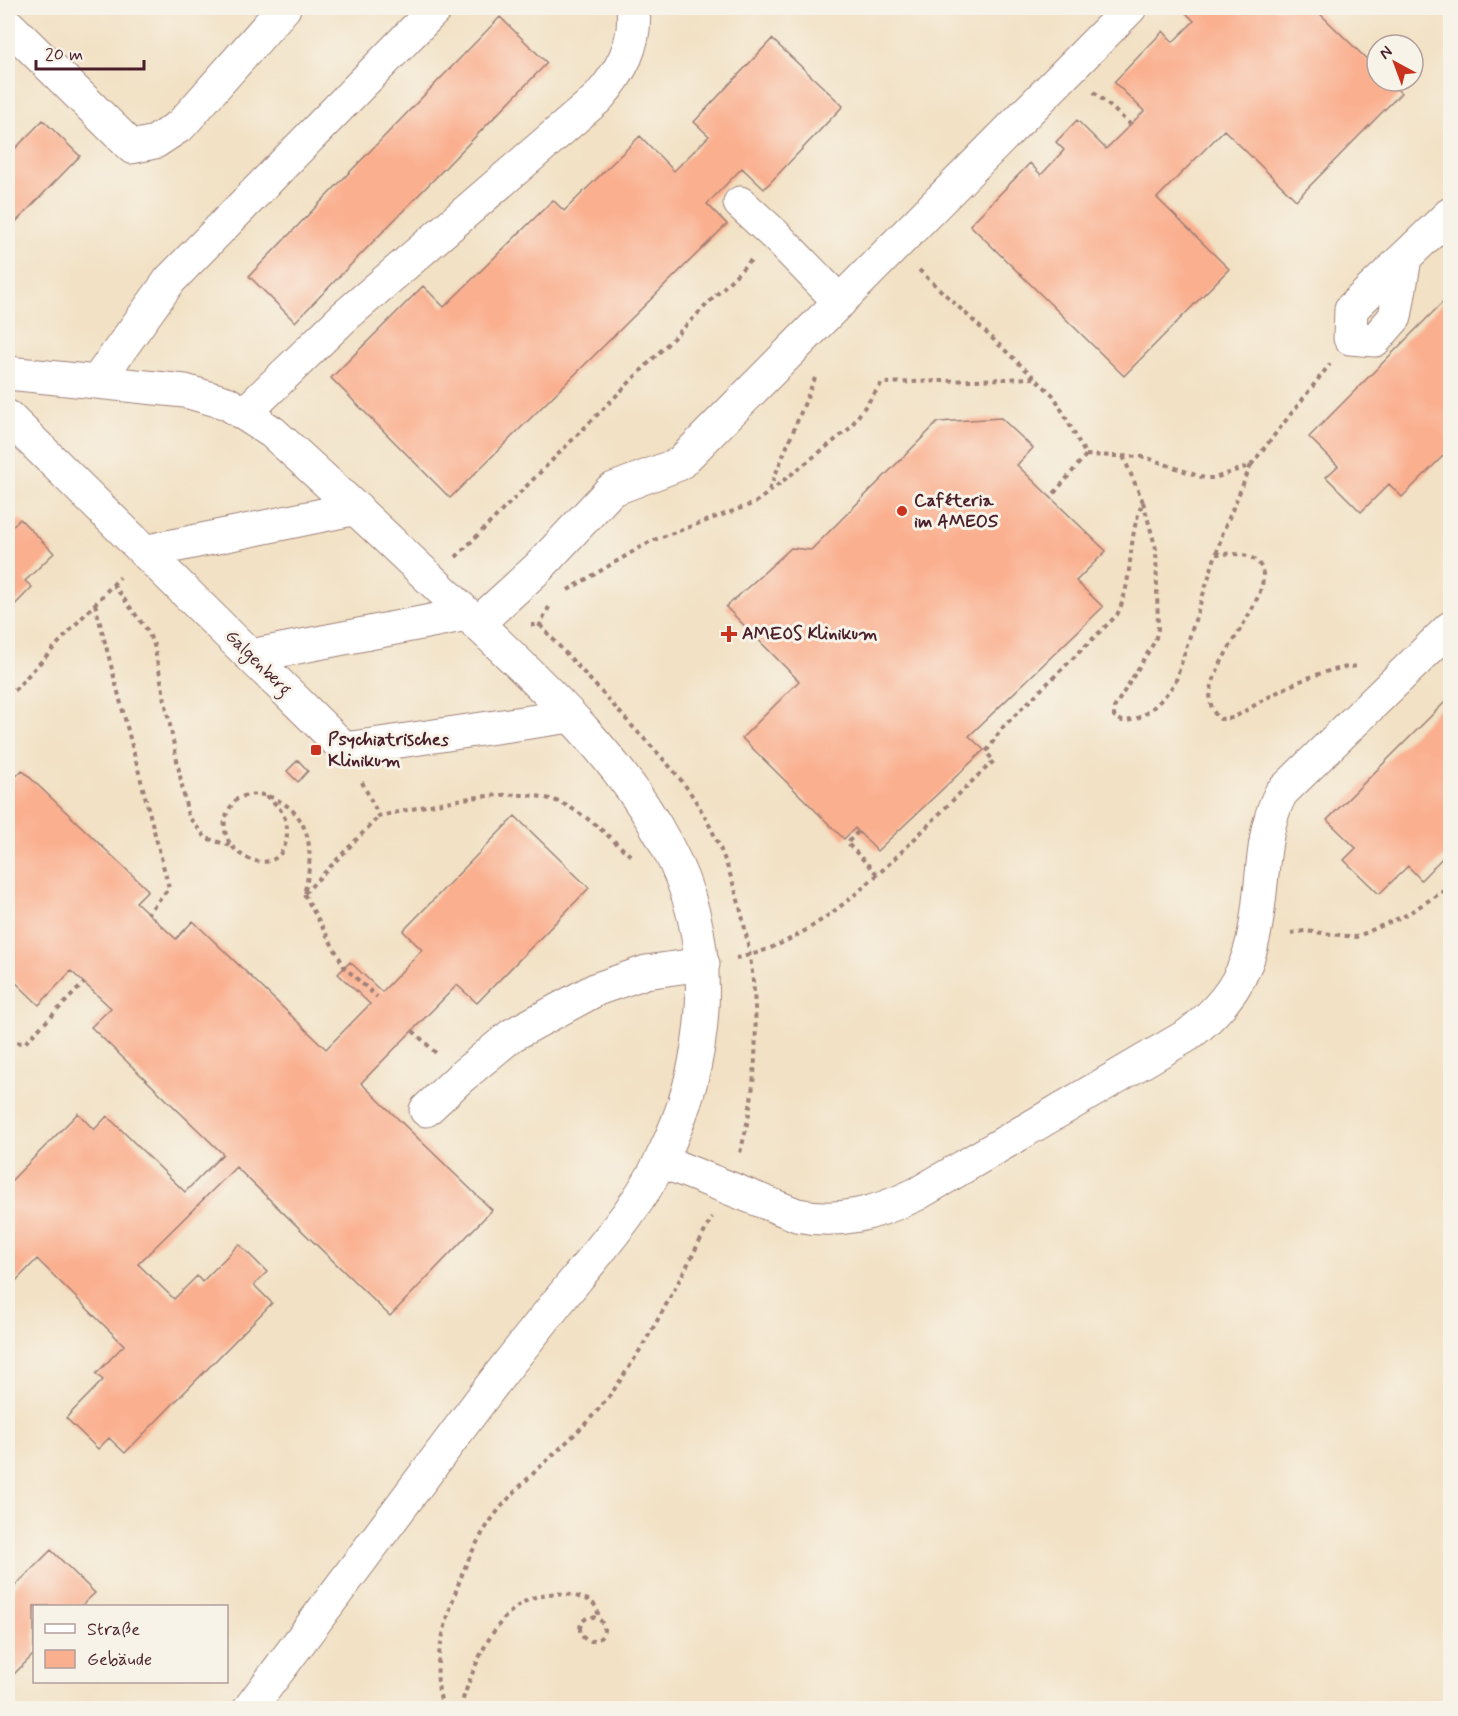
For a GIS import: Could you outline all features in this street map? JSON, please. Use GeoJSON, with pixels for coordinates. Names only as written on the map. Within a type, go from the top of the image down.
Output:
{"type":"FeatureCollection","features":[{"type":"Feature","properties":{"kind":"street"},"geometry":{"type":"LineString","coordinates":[[8,25],[132,147],[155,142],[181,125],[284,8]]}},
{"type":"Feature","properties":{"kind":"street"},"geometry":{"type":"LineString","coordinates":[[98,380],[170,280],[436,8]]}},
{"type":"Feature","properties":{"kind":"street"},"geometry":{"type":"LineString","coordinates":[[245,413],[344,317],[597,98],[619,72],[630,49],[633,8]]}},
{"type":"Feature","properties":{"kind":"street"},"geometry":{"type":"LineString","coordinates":[[250,656],[472,619],[538,568],[611,490],[680,464],[1130,8]]}},
{"type":"Feature","properties":{"kind":"street"},"geometry":{"type":"LineString","coordinates":[[740,203],[776,236],[840,302]]}},
{"type":"Feature","properties":{"kind":"street"},"geometry":{"type":"LineString","coordinates":[[1350,338],[1351,309],[1450,214]]}},
{"type":"Feature","properties":{"kind":"street"},"geometry":{"type":"LineString","coordinates":[[8,372],[185,391],[227,403],[272,432],[357,508],[520,663],[571,716],[630,786],[670,849],[691,902],[703,964],[703,1024],[693,1072],[681,1112],[661,1161],[636,1202],[526,1341],[250,1708]]}},
{"type":"Feature","properties":{"kind":"street","name":"Galgenberg"},"geometry":{"type":"LineString","coordinates":[[8,417],[345,749]]}},
{"type":"Feature","properties":{"kind":"street"},"geometry":{"type":"LineString","coordinates":[[144,552],[357,508]]}},
{"type":"Feature","properties":{"kind":"street"},"geometry":{"type":"LineString","coordinates":[[661,1161],[797,1215],[820,1220],[843,1220],[893,1206],[1009,1141],[1188,1035],[1204,1023],[1231,992],[1246,967],[1255,936],[1268,825],[1281,793],[1450,628]]}},
{"type":"Feature","properties":{"kind":"street"},"geometry":{"type":"LineString","coordinates":[[345,749],[571,716]]}},
{"type":"Feature","properties":{"kind":"street"},"geometry":{"type":"LineString","coordinates":[[426,1110],[512,1035],[597,989],[646,972],[703,964]]}},
{"type":"Feature","properties":{"kind":"path"},"geometry":{"type":"LineString","coordinates":[[1069,70],[1130,124]]}},
{"type":"Feature","properties":{"kind":"path"},"geometry":{"type":"LineString","coordinates":[[432,580],[776,236]]}},
{"type":"Feature","properties":{"kind":"path"},"geometry":{"type":"LineString","coordinates":[[894,247],[1054,396],[1086,455]]}},
{"type":"Feature","properties":{"kind":"path"},"geometry":{"type":"LineString","coordinates":[[1123,456],[1143,502],[1156,549],[1158,629],[1155,641],[1114,708],[1114,716],[1130,721],[1139,717],[1166,695],[1175,683],[1216,554],[1251,465],[1350,338]]}},
{"type":"Feature","properties":{"kind":"path"},"geometry":{"type":"LineString","coordinates":[[768,491],[817,374]]}},
{"type":"Feature","properties":{"kind":"path"},"geometry":{"type":"LineString","coordinates":[[561,594],[651,541],[755,503],[849,429],[882,383],[1035,378]]}},
{"type":"Feature","properties":{"kind":"path"},"geometry":{"type":"LineString","coordinates":[[1086,455],[1145,457],[1204,478],[1215,478],[1251,465]]}},
{"type":"Feature","properties":{"kind":"path"},"geometry":{"type":"LineString","coordinates":[[1051,497],[1086,455]]}},
{"type":"Feature","properties":{"kind":"path"},"geometry":{"type":"LineString","coordinates":[[703,964],[750,955],[787,940],[831,913],[877,874],[954,797],[994,761],[986,752],[1003,728],[1117,615],[1126,596],[1135,521],[1143,502]]}},
{"type":"Feature","properties":{"kind":"path"},"geometry":{"type":"LineString","coordinates":[[8,697],[144,552]]}},
{"type":"Feature","properties":{"kind":"path"},"geometry":{"type":"LineString","coordinates":[[1216,554],[1250,557],[1260,565],[1263,577],[1258,596],[1210,690],[1211,708],[1220,719],[1233,718],[1311,675],[1362,666]]}},
{"type":"Feature","properties":{"kind":"path"},"geometry":{"type":"LineString","coordinates":[[113,585],[147,630],[154,645],[188,816],[206,838],[232,846],[249,860],[268,862],[281,852],[286,840],[286,820],[276,803],[266,796]]}},
{"type":"Feature","properties":{"kind":"path"},"geometry":{"type":"LineString","coordinates":[[520,663],[554,599]]}},
{"type":"Feature","properties":{"kind":"path"},"geometry":{"type":"LineString","coordinates":[[95,604],[169,888],[148,913]]}},
{"type":"Feature","properties":{"kind":"path"},"geometry":{"type":"LineString","coordinates":[[444,1708],[437,1678],[441,1642],[467,1561],[478,1540],[503,1504],[583,1426],[612,1391],[658,1317],[727,1188],[745,1139],[755,1065],[754,996],[744,922],[729,875],[708,825],[685,785],[540,625],[530,625]]}},
{"type":"Feature","properties":{"kind":"path"},"geometry":{"type":"LineString","coordinates":[[345,749],[380,816]]}},
{"type":"Feature","properties":{"kind":"path"},"geometry":{"type":"LineString","coordinates":[[304,894],[380,816],[507,794],[532,794],[561,802],[578,813],[636,861]]}},
{"type":"Feature","properties":{"kind":"path"},"geometry":{"type":"LineString","coordinates":[[232,846],[224,828],[232,804],[243,795],[266,796],[285,803],[295,812],[310,841],[310,872],[304,894],[345,968],[377,997]]}},
{"type":"Feature","properties":{"kind":"path"},"geometry":{"type":"LineString","coordinates":[[858,832],[847,843],[877,874]]}},
{"type":"Feature","properties":{"kind":"path"},"geometry":{"type":"LineString","coordinates":[[1255,936],[1305,931],[1356,938],[1406,915],[1450,887]]}},
{"type":"Feature","properties":{"kind":"path"},"geometry":{"type":"LineString","coordinates":[[8,1042],[25,1043],[84,983]]}},
{"type":"Feature","properties":{"kind":"path"},"geometry":{"type":"LineString","coordinates":[[412,1031],[423,1041]]}},
{"type":"Feature","properties":{"kind":"path"},"geometry":{"type":"LineString","coordinates":[[460,1708],[478,1655],[488,1636],[521,1605],[548,1595],[577,1596],[595,1604],[598,1618],[604,1627],[601,1638],[590,1641],[583,1638],[580,1631],[581,1623],[590,1617],[598,1618]]}},
{"type":"Feature","properties":{"kind":"building"},"geometry":{"type":"Polygon","coordinates":[[[1189,8],[1314,8],[1365,57],[1365,93],[1401,93],[1296,200],[1224,130],[1157,198],[1229,269],[1124,376],[970,225],[1030,163],[1041,175],[1064,150],[1056,142],[1077,120],[1106,149],[1144,111],[1114,82],[1163,31],[1173,42],[1194,21],[1185,12],[1189,8]]]}},
{"type":"Feature","properties":{"kind":"building"},"geometry":{"type":"Polygon","coordinates":[[[500,17],[547,63],[295,322],[249,276],[500,17]]]}},
{"type":"Feature","properties":{"kind":"building"},"geometry":{"type":"Polygon","coordinates":[[[772,39],[843,106],[764,189],[742,168],[707,204],[727,224],[450,498],[331,378],[423,286],[444,307],[553,200],[564,211],[640,136],[674,171],[709,136],[694,122],[772,39]]]}},
{"type":"Feature","properties":{"kind":"building"},"geometry":{"type":"Polygon","coordinates":[[[43,120],[80,156],[8,230],[8,156],[43,120]]]}},
{"type":"Feature","properties":{"kind":"building"},"geometry":{"type":"Polygon","coordinates":[[[1450,295],[1450,449],[1402,497],[1389,484],[1361,512],[1326,477],[1338,466],[1309,437],[1450,295]]]}},
{"type":"Feature","properties":{"kind":"building"},"geometry":{"type":"Polygon","coordinates":[[[1001,418],[1033,448],[1017,465],[1106,551],[1076,581],[1103,607],[969,736],[984,750],[877,851],[855,828],[844,839],[742,738],[799,681],[726,607],[791,548],[811,550],[938,422],[1001,418]]]}},
{"type":"Feature","properties":{"kind":"building"},"geometry":{"type":"Polygon","coordinates":[[[20,519],[54,553],[25,581],[32,587],[8,612],[8,530],[20,519]]]}},
{"type":"Feature","properties":{"kind":"building"},"geometry":{"type":"Polygon","coordinates":[[[1450,697],[1450,850],[1421,880],[1408,866],[1379,894],[1344,860],[1356,848],[1327,820],[1450,697]]]}},
{"type":"Feature","properties":{"kind":"building"},"geometry":{"type":"Polygon","coordinates":[[[298,760],[308,771],[298,782],[287,771],[298,760]]]}},
{"type":"Feature","properties":{"kind":"building"},"geometry":{"type":"Polygon","coordinates":[[[22,770],[148,890],[136,902],[176,939],[193,921],[326,1049],[370,1004],[338,974],[350,962],[382,992],[422,950],[403,931],[515,816],[589,888],[477,1003],[457,985],[361,1083],[492,1210],[390,1316],[236,1167],[138,1264],[174,1299],[197,1276],[202,1282],[239,1244],[267,1272],[254,1285],[272,1303],[125,1453],[109,1438],[98,1449],[66,1418],[103,1380],[96,1374],[124,1345],[37,1259],[8,1289],[8,1184],[78,1113],[94,1130],[107,1116],[185,1192],[223,1154],[91,1027],[111,1008],[71,971],[39,1005],[8,975],[8,785],[22,770]]]}},
{"type":"Feature","properties":{"kind":"building"},"geometry":{"type":"Polygon","coordinates":[[[51,1550],[95,1593],[82,1605],[33,1605],[33,1655],[10,1678],[8,1675],[8,1593],[51,1550]]]}},
{"type":"Feature","properties":{"kind":"place","name":"Caféteria im AMEOS"},"geometry":{"type":"Point","coordinates":[902,511]}},
{"type":"Feature","properties":{"kind":"place","name":"AMEOS Klinikum"},"geometry":{"type":"Point","coordinates":[729,634]}},
{"type":"Feature","properties":{"kind":"place","name":"Psychiatrisches Klinikum"},"geometry":{"type":"Point","coordinates":[316,750]}}]}
